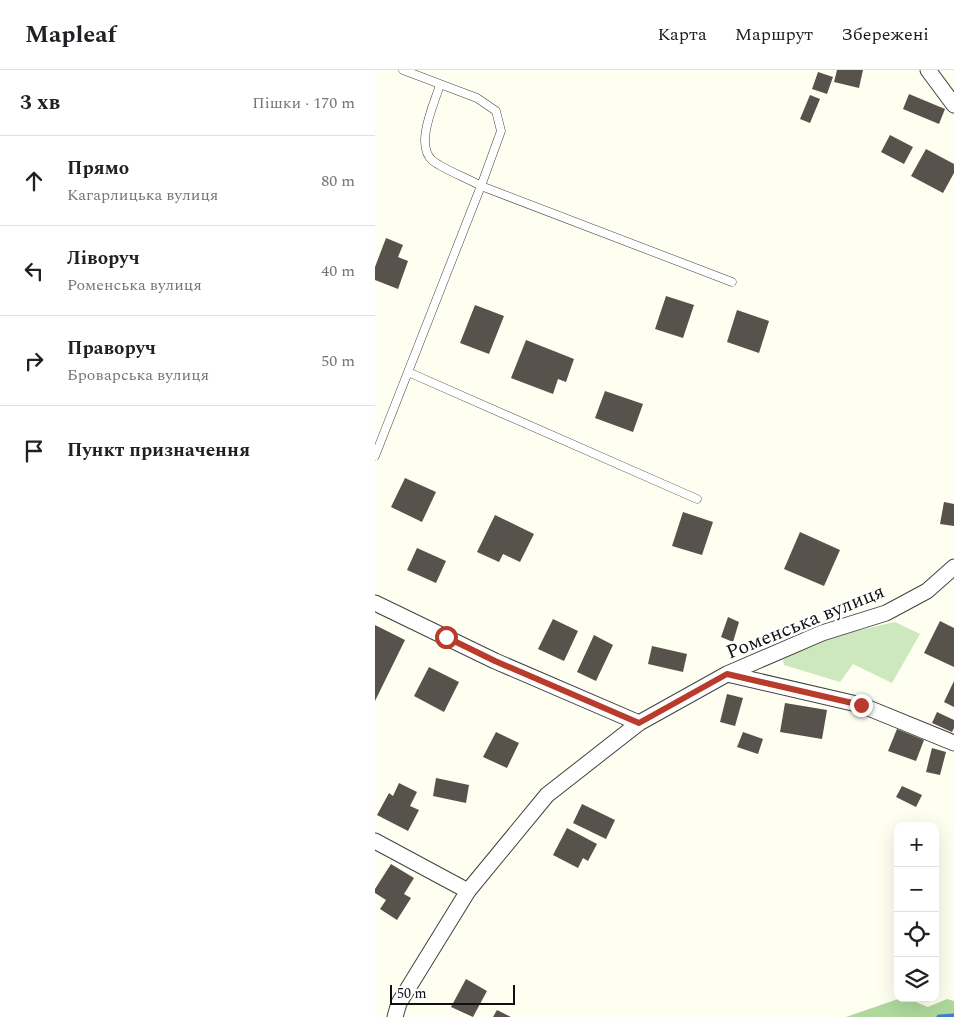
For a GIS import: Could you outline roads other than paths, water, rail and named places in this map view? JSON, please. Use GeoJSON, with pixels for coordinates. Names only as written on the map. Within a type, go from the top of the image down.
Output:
{"type":"FeatureCollection","features":[{"type":"Feature","properties":{"kind":"street"},"geometry":{"type":"LineString","coordinates":[[928,70],[954,105]]}},
{"type":"Feature","properties":{"kind":"street","name":"Роменська вулиця"},"geometry":{"type":"LineString","coordinates":[[395,1017],[399,1003],[468,891],[547,795],[639,723],[727,674],[822,633],[886,613],[927,591],[954,568]]}},
{"type":"Feature","properties":{"kind":"street"},"geometry":{"type":"LineString","coordinates":[[375,603],[495,661],[639,723]]}},
{"type":"Feature","properties":{"kind":"street"},"geometry":{"type":"LineString","coordinates":[[727,674],[861,705],[954,744]]}},
{"type":"Feature","properties":{"kind":"street"},"geometry":{"type":"LineString","coordinates":[[375,841],[468,891]]}},
{"type":"Feature","properties":{"kind":"lane"},"geometry":{"type":"LineString","coordinates":[[375,456],[501,131],[496,111],[477,98],[403,70]]}},
{"type":"Feature","properties":{"kind":"lane"},"geometry":{"type":"LineString","coordinates":[[439,85],[424,134],[424,150],[433,160],[481,186],[732,282]]}},
{"type":"Feature","properties":{"kind":"lane"},"geometry":{"type":"LineString","coordinates":[[408,372],[697,499]]}},
{"type":"Feature","properties":{"kind":"waterway"},"geometry":{"type":"LineString","coordinates":[[939,1017],[954,1016]]}}]}
